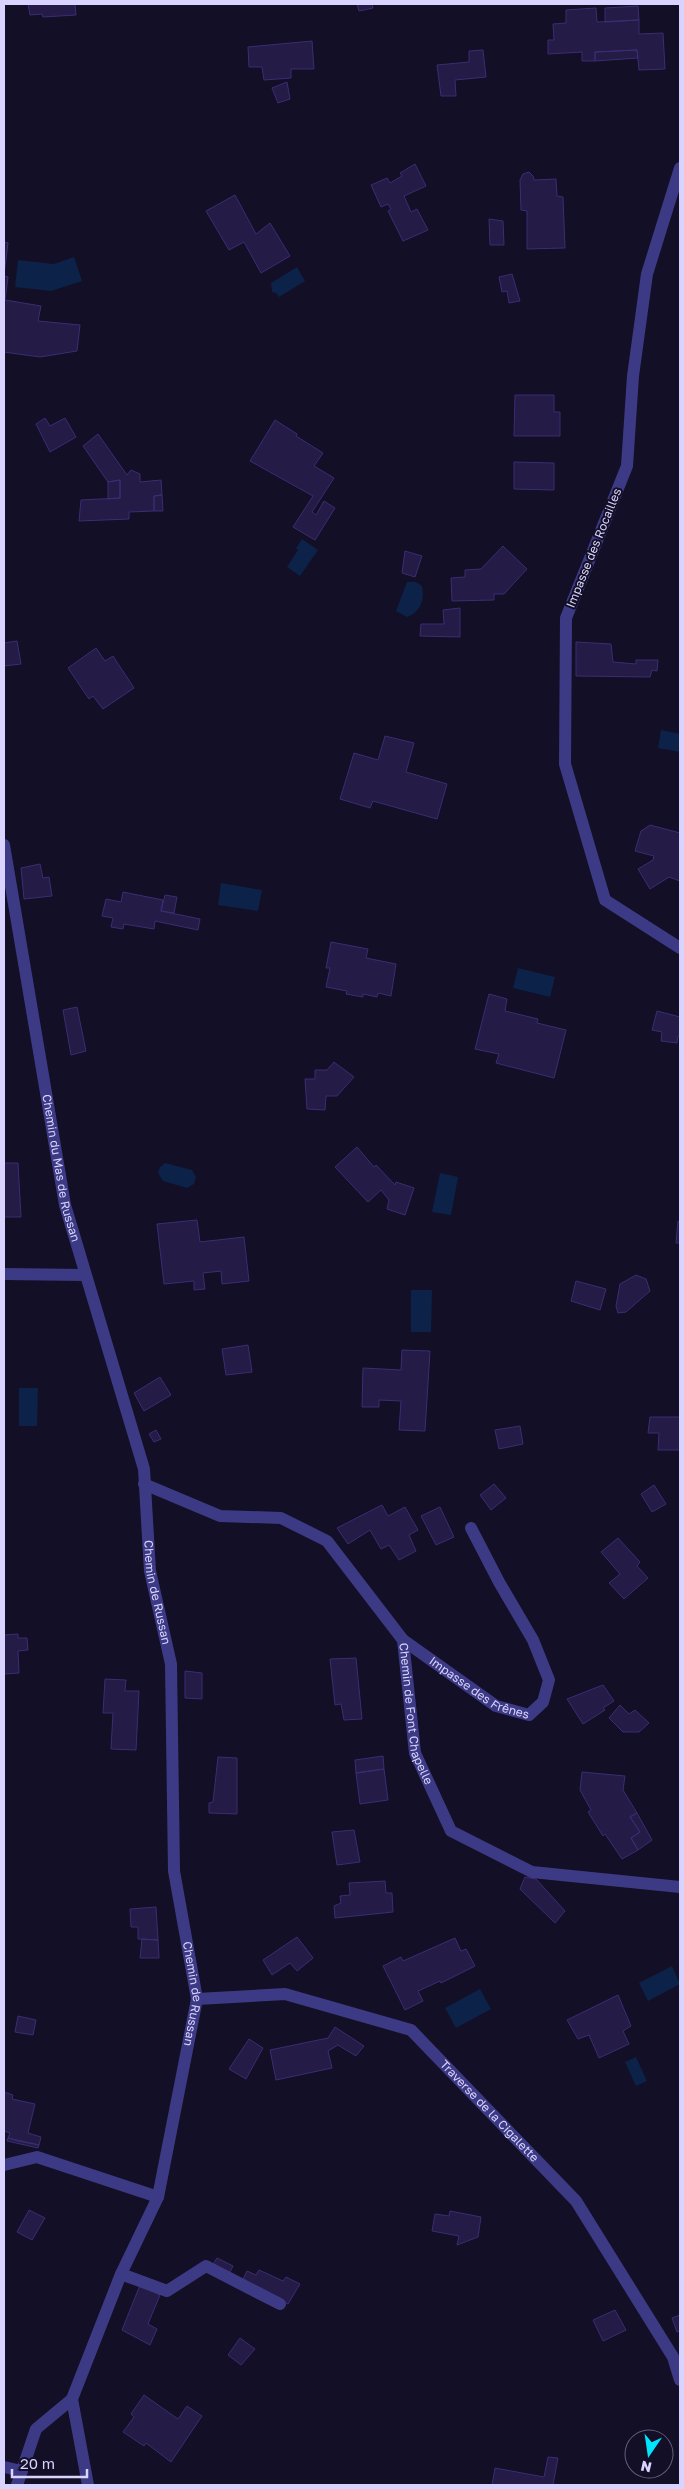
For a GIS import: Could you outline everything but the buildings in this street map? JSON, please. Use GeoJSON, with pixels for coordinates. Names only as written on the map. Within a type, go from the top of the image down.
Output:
{"type":"FeatureCollection","features":[{"type":"Feature","properties":{"kind":"street","name":"Impasse des Rocailles"},"geometry":{"type":"LineString","coordinates":[[680,168],[647,274],[632,376],[627,466],[566,618],[565,764],[605,900],[680,948]]}},
{"type":"Feature","properties":{"kind":"street","name":"Chemin du Mas de Russan"},"geometry":{"type":"LineString","coordinates":[[4,845],[65,1205],[144,1469],[144,1484]]}},
{"type":"Feature","properties":{"kind":"street"},"geometry":{"type":"LineString","coordinates":[[4,1274],[85,1275]]}},
{"type":"Feature","properties":{"kind":"street","name":"Chemin de Font Chapelle"},"geometry":{"type":"LineString","coordinates":[[144,1484],[220,1516],[281,1518],[327,1541],[403,1640],[415,1753],[451,1831],[532,1872],[680,1887]]}},
{"type":"Feature","properties":{"kind":"street","name":"Chemin de Russan"},"geometry":{"type":"LineString","coordinates":[[72,2399],[121,2274],[158,2197],[197,1999],[174,1871],[171,1664],[150,1571],[144,1484]]}},
{"type":"Feature","properties":{"kind":"street","name":"Impasse des Frênes"},"geometry":{"type":"LineString","coordinates":[[403,1640],[496,1706],[529,1715],[543,1702],[549,1680],[536,1648],[471,1528]]}},
{"type":"Feature","properties":{"kind":"street","name":"Traverse de la Cigalette"},"geometry":{"type":"LineString","coordinates":[[197,1999],[285,1994],[411,2030],[576,2201],[673,2357],[680,2380]]}},
{"type":"Feature","properties":{"kind":"street"},"geometry":{"type":"LineString","coordinates":[[4,2165],[37,2157],[158,2197]]}},
{"type":"Feature","properties":{"kind":"street"},"geometry":{"type":"LineString","coordinates":[[121,2274],[167,2291],[206,2266],[280,2304]]}},
{"type":"Feature","properties":{"kind":"street"},"geometry":{"type":"LineString","coordinates":[[17,2485],[36,2429],[72,2399],[88,2485]]}},
{"type":"Feature","properties":{"kind":"street"},"geometry":{"type":"LineString","coordinates":[[4,2468],[22,2470]]}},
{"type":"Feature","properties":{"kind":"water"},"geometry":{"type":"Polygon","coordinates":[[[74,257],[82,281],[51,291],[15,287],[18,260],[54,264],[74,257]]]}},
{"type":"Feature","properties":{"kind":"water"},"geometry":{"type":"Polygon","coordinates":[[[297,267],[305,281],[279,297],[276,293],[272,292],[271,283],[297,267]]]}},
{"type":"Feature","properties":{"kind":"water"},"geometry":{"type":"Polygon","coordinates":[[[302,539],[318,550],[300,576],[287,567],[298,550],[296,548],[302,539]]]}},
{"type":"Feature","properties":{"kind":"water"},"geometry":{"type":"Polygon","coordinates":[[[407,582],[416,582],[422,586],[423,596],[418,609],[407,617],[396,611],[407,582]]]}},
{"type":"Feature","properties":{"kind":"water"},"geometry":{"type":"Polygon","coordinates":[[[661,730],[680,734],[680,752],[658,748],[661,730]]]}},
{"type":"Feature","properties":{"kind":"water"},"geometry":{"type":"Polygon","coordinates":[[[221,883],[262,890],[258,911],[218,905],[221,883]]]}},
{"type":"Feature","properties":{"kind":"water"},"geometry":{"type":"Polygon","coordinates":[[[518,968],[555,977],[550,997],[513,988],[518,968]]]}},
{"type":"Feature","properties":{"kind":"water"},"geometry":{"type":"Polygon","coordinates":[[[165,1163],[192,1170],[196,1177],[194,1184],[187,1188],[163,1181],[158,1173],[160,1167],[165,1163]]]}},
{"type":"Feature","properties":{"kind":"water"},"geometry":{"type":"Polygon","coordinates":[[[440,1173],[458,1177],[451,1215],[432,1212],[440,1173]]]}},
{"type":"Feature","properties":{"kind":"water"},"geometry":{"type":"Polygon","coordinates":[[[411,1290],[432,1290],[431,1332],[411,1332],[411,1290]]]}},
{"type":"Feature","properties":{"kind":"water"},"geometry":{"type":"Polygon","coordinates":[[[19,1388],[38,1388],[37,1426],[19,1426],[19,1388]]]}},
{"type":"Feature","properties":{"kind":"water"},"geometry":{"type":"Polygon","coordinates":[[[672,1966],[680,1984],[648,2001],[639,1983],[672,1966]]]}},
{"type":"Feature","properties":{"kind":"water"},"geometry":{"type":"Polygon","coordinates":[[[480,1989],[491,2009],[456,2028],[445,2008],[480,1989]]]}},
{"type":"Feature","properties":{"kind":"water"},"geometry":{"type":"Polygon","coordinates":[[[636,2057],[647,2081],[636,2086],[625,2062],[636,2057]]]}}]}
